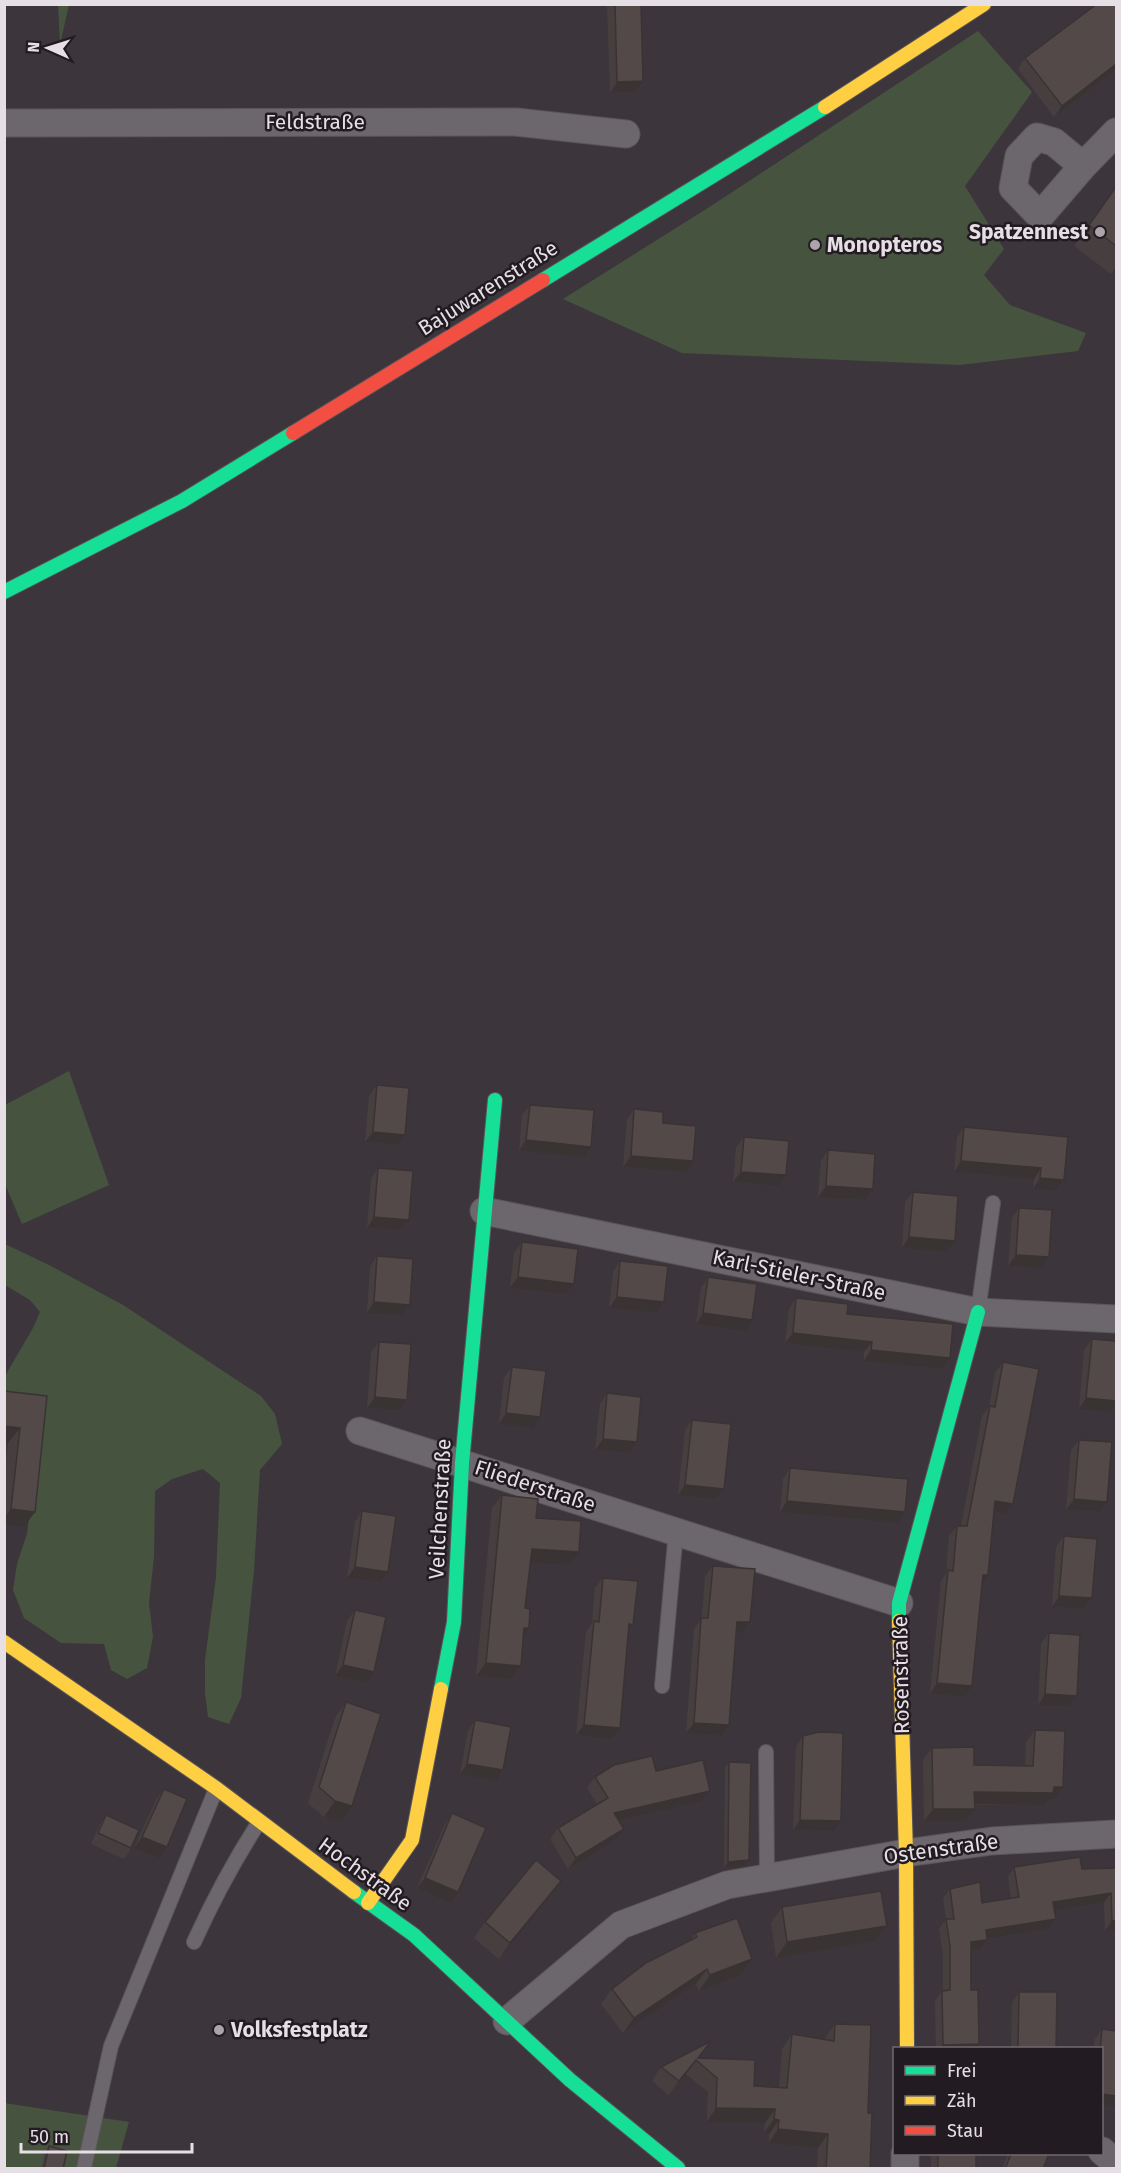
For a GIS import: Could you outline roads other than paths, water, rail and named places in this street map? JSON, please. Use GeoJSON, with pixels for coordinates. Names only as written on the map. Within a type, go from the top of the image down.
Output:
{"type":"FeatureCollection","features":[{"type":"Feature","properties":{"kind":"street","name":"Bajuwarenstraße"},"geometry":{"type":"LineString","coordinates":[[4,592],[182,501],[844,95],[984,4]]}},
{"type":"Feature","properties":{"kind":"street","name":"Feldstraße"},"geometry":{"type":"LineString","coordinates":[[4,123],[516,122],[626,134]]}},
{"type":"Feature","properties":{"kind":"street"},"geometry":{"type":"LineString","coordinates":[[1083,166],[1116,132]]}},
{"type":"Feature","properties":{"kind":"street","name":"Veilchenstraße"},"geometry":{"type":"LineString","coordinates":[[368,1903],[412,1840],[454,1622],[462,1462],[495,1100]]}},
{"type":"Feature","properties":{"kind":"street","name":"Karl-Stieler-Straße"},"geometry":{"type":"LineString","coordinates":[[484,1211],[978,1312],[1116,1319]]}},
{"type":"Feature","properties":{"kind":"street","name":"Rosenstraße"},"geometry":{"type":"LineString","coordinates":[[907,2047],[906,1852],[899,1604],[978,1312]]}},
{"type":"Feature","properties":{"kind":"street","name":"Fliederstraße"},"geometry":{"type":"LineString","coordinates":[[360,1431],[899,1604]]}},
{"type":"Feature","properties":{"kind":"street","name":"Hochstraße"},"geometry":{"type":"LineString","coordinates":[[4,1642],[216,1788],[414,1935],[570,2080],[678,2169]]}},
{"type":"Feature","properties":{"kind":"street","name":"Ostenstraße"},"geometry":{"type":"LineString","coordinates":[[507,2021],[621,1925],[727,1885],[906,1852],[992,1841],[1116,1834]]}},
{"type":"Feature","properties":{"kind":"street"},"geometry":{"type":"LineString","coordinates":[[1103,2153],[1116,2163]]}},
{"type":"Feature","properties":{"kind":"lane"},"geometry":{"type":"LineString","coordinates":[[978,1312],[993,1203]]}},
{"type":"Feature","properties":{"kind":"lane"},"geometry":{"type":"LineString","coordinates":[[662,1686],[676,1531]]}},
{"type":"Feature","properties":{"kind":"lane"},"geometry":{"type":"LineString","coordinates":[[766,1752],[766,1878]]}},
{"type":"Feature","properties":{"kind":"lane"},"geometry":{"type":"LineString","coordinates":[[84,2169],[111,2046],[216,1788]]}},
{"type":"Feature","properties":{"kind":"lane"},"geometry":{"type":"LineString","coordinates":[[194,1942],[231,1867],[259,1822]]}},
{"type":"Feature","properties":{"kind":"place","name":"Spatzennest"},"geometry":{"type":"Point","coordinates":[1100,232]}},
{"type":"Feature","properties":{"kind":"place","name":"Monopteros"},"geometry":{"type":"Point","coordinates":[815,245]}},
{"type":"Feature","properties":{"kind":"place","name":"Volksfestplatz"},"geometry":{"type":"Point","coordinates":[219,2030]}}]}
